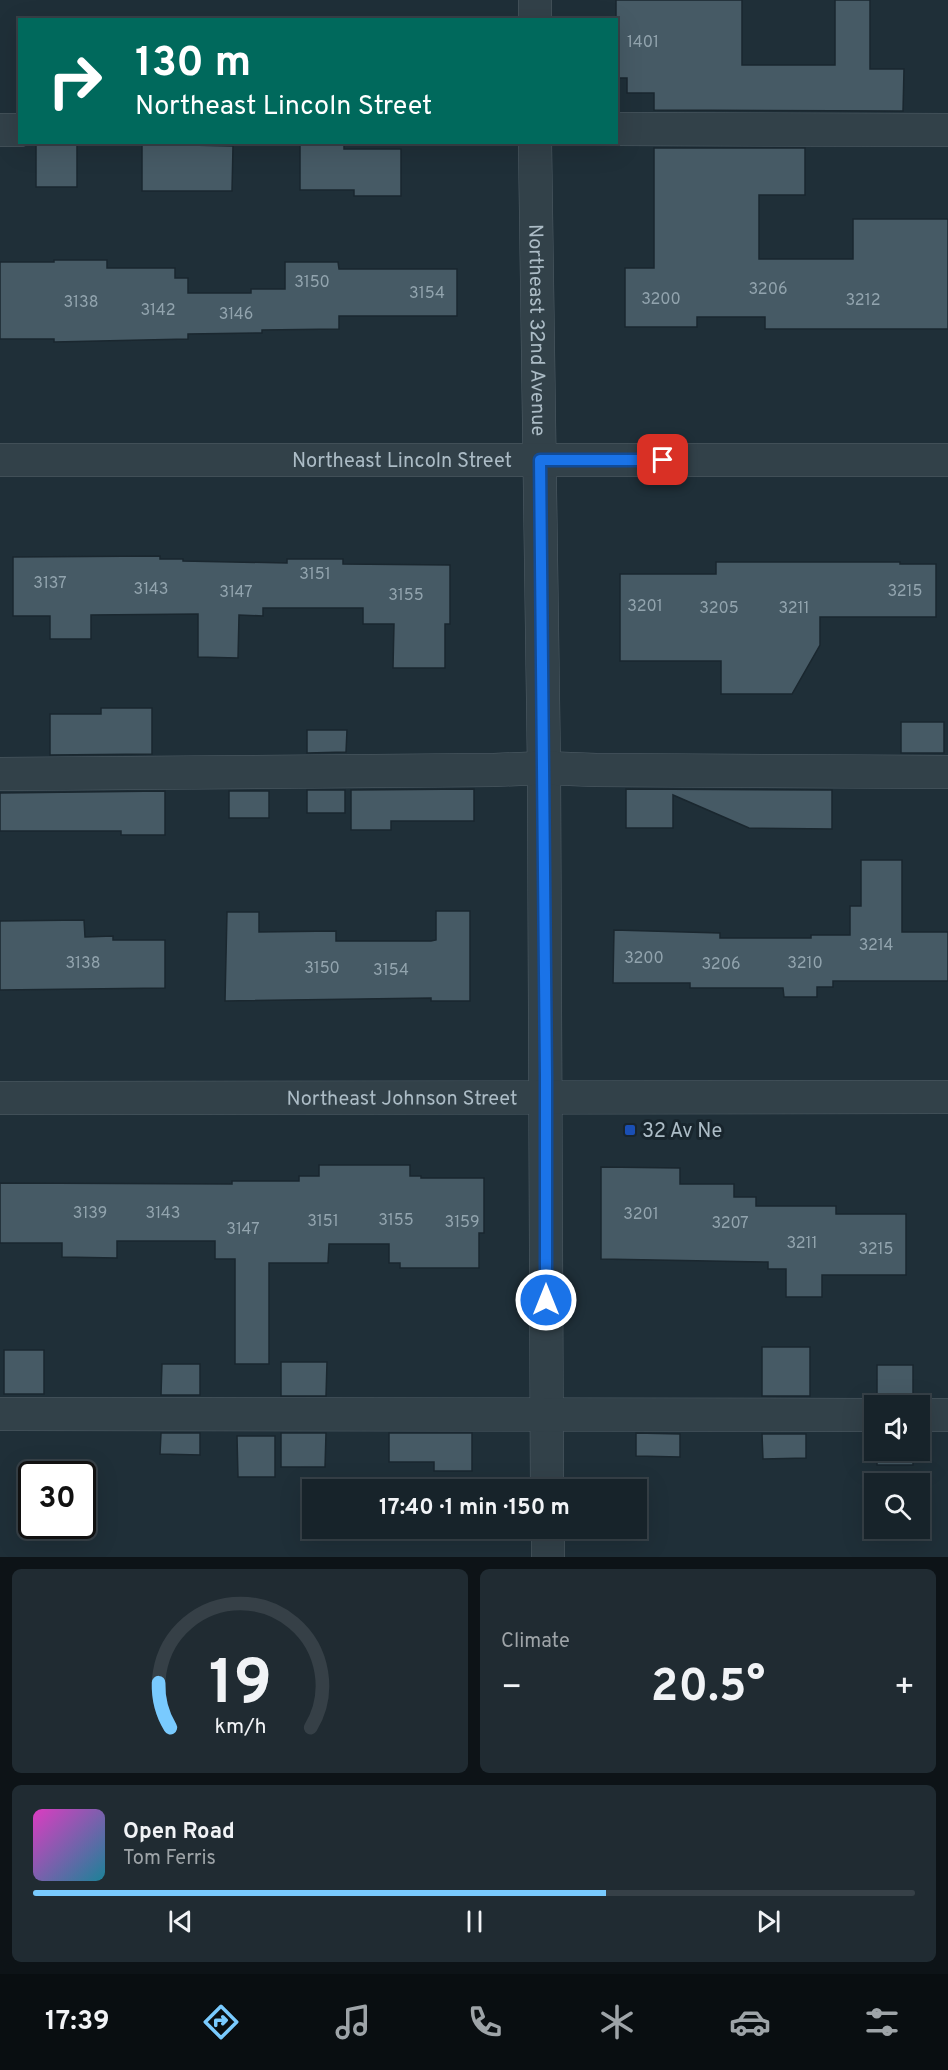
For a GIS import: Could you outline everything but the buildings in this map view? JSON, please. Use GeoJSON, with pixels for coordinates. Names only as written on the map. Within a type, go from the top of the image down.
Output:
{"type":"FeatureCollection","features":[{"type":"Feature","properties":{"kind":"street"},"geometry":{"type":"LineString","coordinates":[[535,0],[535,18]]}},
{"type":"Feature","properties":{"kind":"street"},"geometry":{"type":"LineString","coordinates":[[618,129],[948,130]]}},
{"type":"Feature","properties":{"kind":"street"},"geometry":{"type":"LineString","coordinates":[[0,130],[18,130]]}},
{"type":"Feature","properties":{"kind":"street","name":"Northeast 32nd Avenue"},"geometry":{"type":"LineString","coordinates":[[536,144],[547,1098],[547,1479]]}},
{"type":"Feature","properties":{"kind":"street","name":"Northeast Lincoln Street"},"geometry":{"type":"LineString","coordinates":[[0,460],[948,460]]}},
{"type":"Feature","properties":{"kind":"street"},"geometry":{"type":"LineString","coordinates":[[0,774],[544,768],[948,772]]}},
{"type":"Feature","properties":{"kind":"street","name":"Northeast Johnson Street"},"geometry":{"type":"LineString","coordinates":[[0,1098],[948,1097]]}},
{"type":"Feature","properties":{"kind":"street"},"geometry":{"type":"LineString","coordinates":[[0,1414],[864,1415]]}},
{"type":"Feature","properties":{"kind":"street"},"geometry":{"type":"LineString","coordinates":[[930,1415],[948,1415]]}},
{"type":"Feature","properties":{"kind":"street"},"geometry":{"type":"LineString","coordinates":[[548,1539],[548,1557]]}},
{"type":"Feature","properties":{"kind":"place","name":"32 Av Ne"},"geometry":{"type":"Point","coordinates":[630,1130]}},
{"type":"Feature","properties":{"kind":"route"},"geometry":{"type":"LineString","coordinates":[[546,1300],[540,460],[663,460]]}}]}
